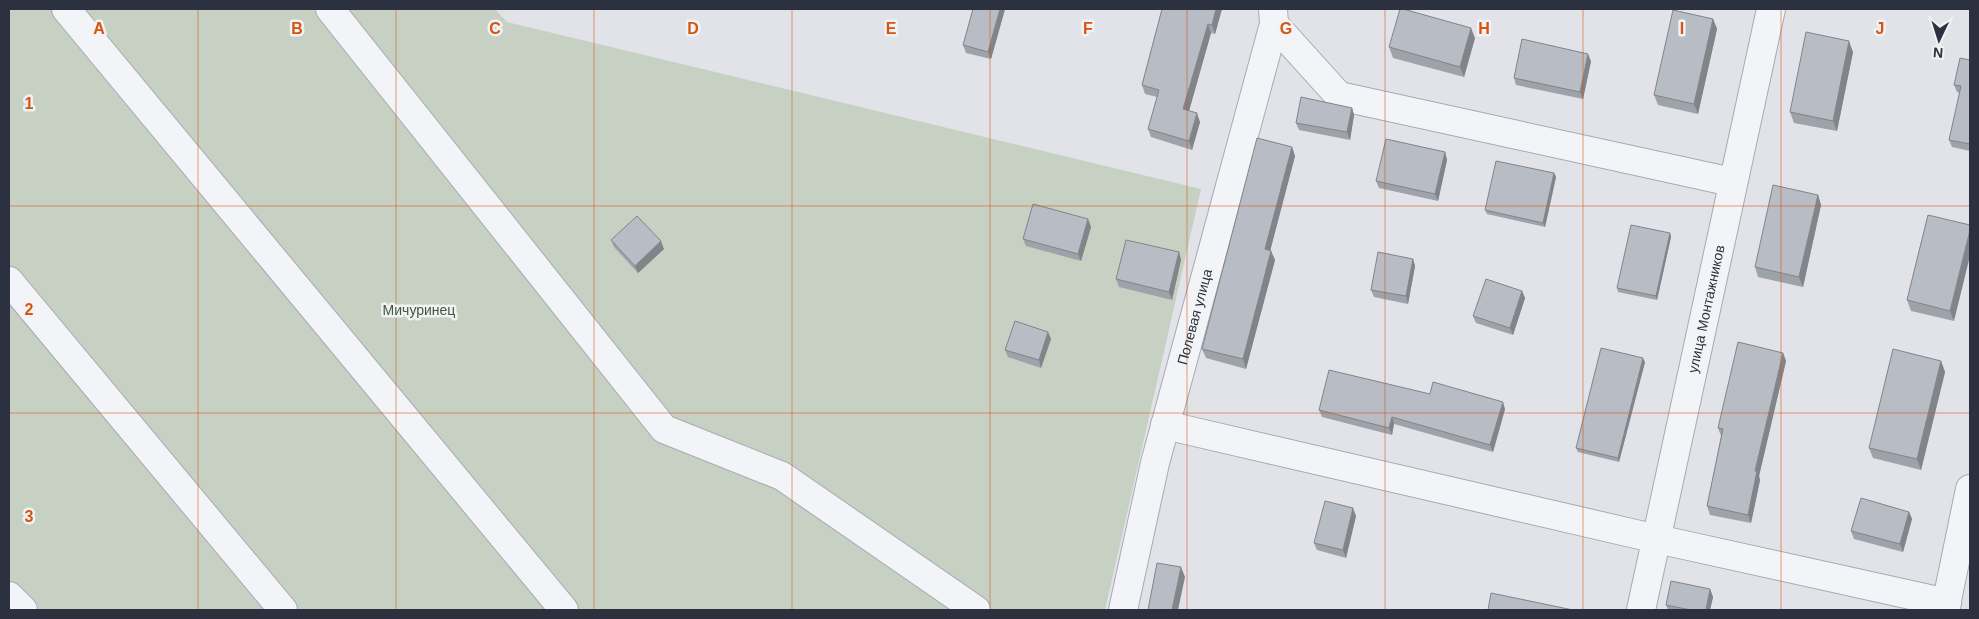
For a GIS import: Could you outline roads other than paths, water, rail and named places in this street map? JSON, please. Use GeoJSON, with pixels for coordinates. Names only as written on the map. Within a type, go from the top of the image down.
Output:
{"type":"FeatureCollection","features":[{"type":"Feature","properties":{"kind":"street"},"geometry":{"type":"LineString","coordinates":[[66,9],[564,610]]}},
{"type":"Feature","properties":{"kind":"street"},"geometry":{"type":"LineString","coordinates":[[330,9],[664,429],[782,476],[976,610]]}},
{"type":"Feature","properties":{"kind":"street","name":"улица Монтажников"},"geometry":{"type":"LineString","coordinates":[[1641,610],[1732,182],[1771,9]]}},
{"type":"Feature","properties":{"kind":"street"},"geometry":{"type":"LineString","coordinates":[[1277,14],[1339,96],[1732,182]]}},
{"type":"Feature","properties":{"kind":"street","name":"Полевая улица"},"geometry":{"type":"LineString","coordinates":[[1123,610],[1165,425],[1277,14]]}},
{"type":"Feature","properties":{"kind":"street"},"geometry":{"type":"LineString","coordinates":[[9,281],[283,610]]}},
{"type":"Feature","properties":{"kind":"street"},"geometry":{"type":"LineString","coordinates":[[1165,425],[1946,607],[1970,489]]}},
{"type":"Feature","properties":{"kind":"street"},"geometry":{"type":"LineString","coordinates":[[9,596],[24,610]]}},
{"type":"Feature","properties":{"kind":"park label","name":"Мичуринец"},"geometry":{"type":"Point","coordinates":[419,310]}}]}
